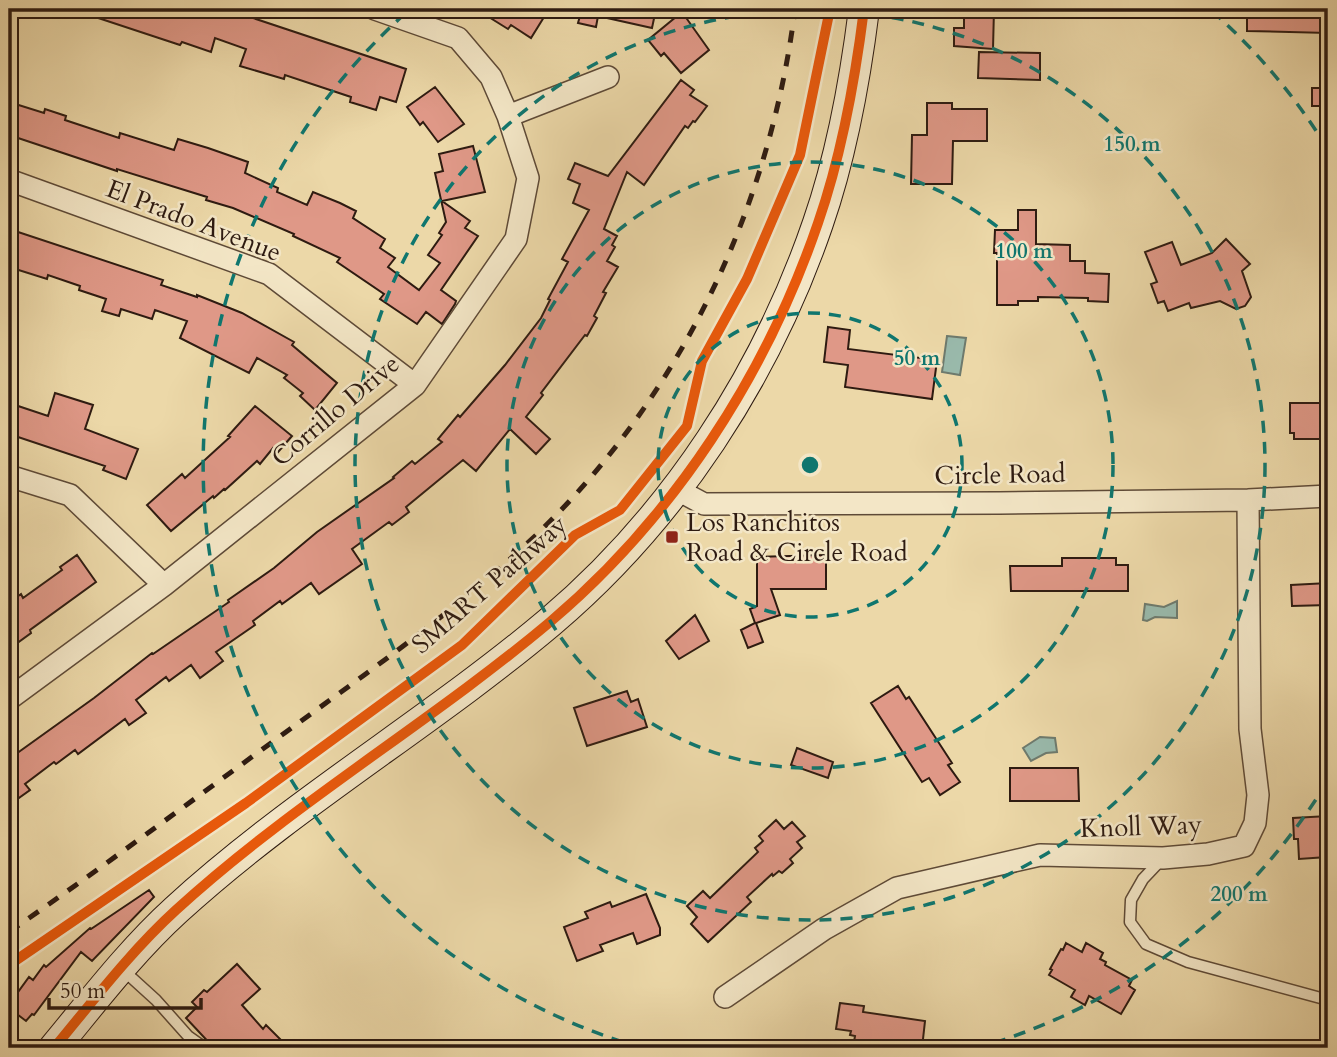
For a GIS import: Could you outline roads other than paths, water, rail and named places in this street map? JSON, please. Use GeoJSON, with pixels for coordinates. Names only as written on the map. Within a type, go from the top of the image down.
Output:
{"type":"FeatureCollection","features":[{"type":"Feature","properties":{"kind":"main road"},"geometry":{"type":"LineString","coordinates":[[54,1048],[121,968],[175,911],[248,848],[551,621],[621,553],[676,489],[727,414],[773,334],[798,277],[820,219],[843,132],[858,61],[864,9]]}},
{"type":"Feature","properties":{"kind":"street","name":"Corrillo Drive"},"geometry":{"type":"LineString","coordinates":[[9,699],[164,585],[415,385],[516,239],[528,178],[508,116],[491,77],[458,38],[375,9]]}},
{"type":"Feature","properties":{"kind":"street"},"geometry":{"type":"LineString","coordinates":[[508,116],[608,76]]}},
{"type":"Feature","properties":{"kind":"street","name":"El Prado Avenue"},"geometry":{"type":"LineString","coordinates":[[9,180],[269,274],[415,385]]}},
{"type":"Feature","properties":{"kind":"street"},"geometry":{"type":"LineString","coordinates":[[9,476],[69,495],[164,585]]}},
{"type":"Feature","properties":{"kind":"street","name":"Circle Road"},"geometry":{"type":"LineString","coordinates":[[676,489],[704,504],[1248,500],[1328,495]]}},
{"type":"Feature","properties":{"kind":"street","name":"Knoll Way"},"geometry":{"type":"LineString","coordinates":[[725,997],[824,929],[897,888],[1040,855],[1163,858],[1244,846],[1255,823],[1258,795],[1250,729],[1248,500]]}},
{"type":"Feature","properties":{"kind":"lane"},"geometry":{"type":"LineString","coordinates":[[1163,858],[1143,879],[1131,900],[1130,922],[1146,944],[1188,962],[1328,1000]]}},
{"type":"Feature","properties":{"kind":"lane"},"geometry":{"type":"LineString","coordinates":[[121,968],[156,1000],[188,1036],[205,1048]]}},
{"type":"Feature","properties":{"kind":"lane"},"geometry":{"type":"LineString","coordinates":[[1313,1048],[1328,1042]]}},
{"type":"Feature","properties":{"kind":"railway"},"geometry":{"type":"LineString","coordinates":[[9,932],[445,614],[505,564],[586,483],[633,424],[674,361],[710,296],[740,227],[764,156],[783,83],[795,9]]}},
{"type":"Feature","properties":{"kind":"place","name":"Los Ranchitos Road & Circle Road"},"geometry":{"type":"Point","coordinates":[672,537]}}]}
